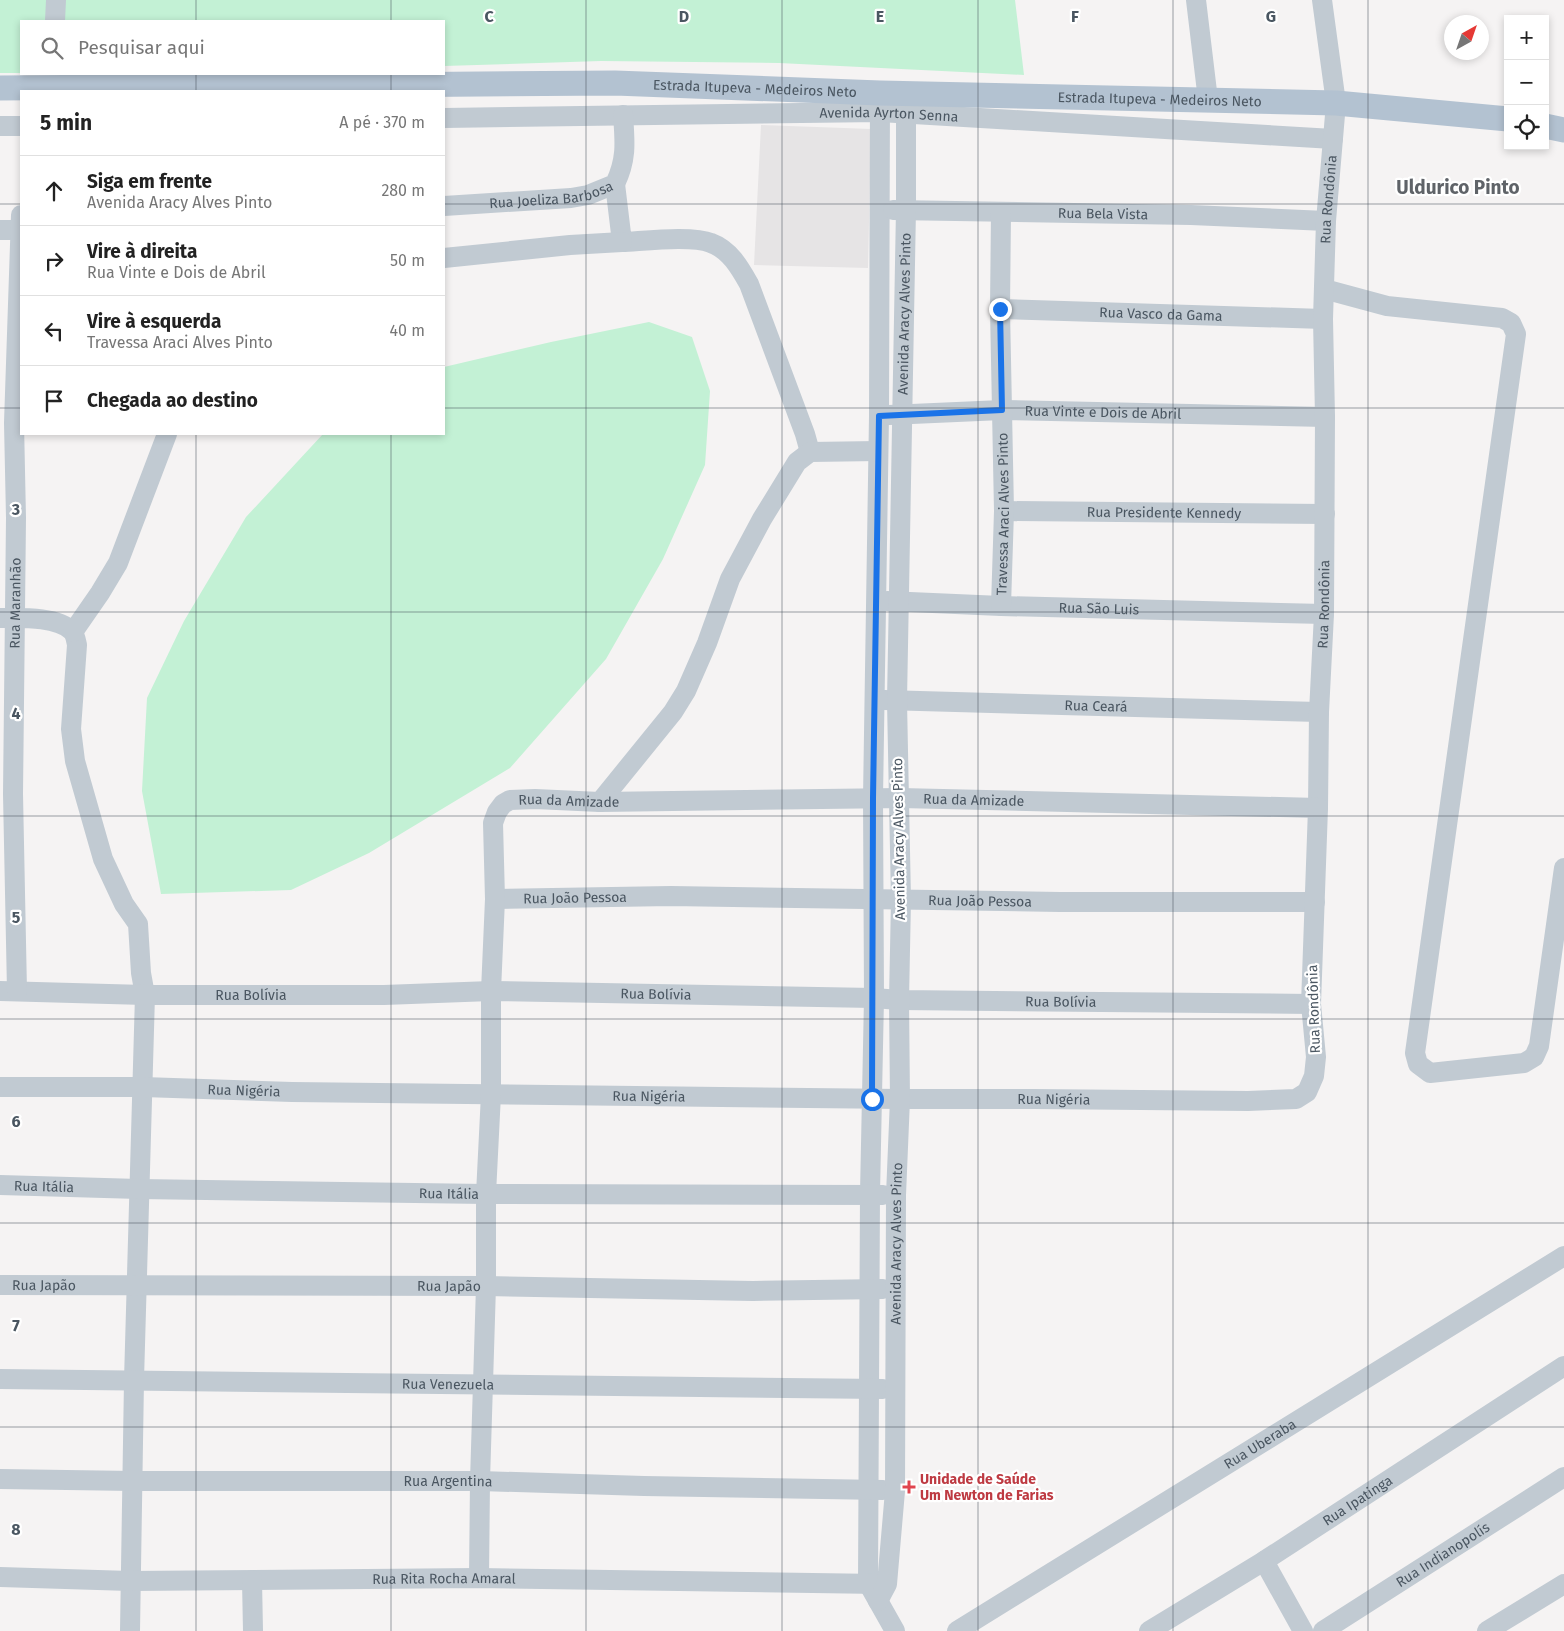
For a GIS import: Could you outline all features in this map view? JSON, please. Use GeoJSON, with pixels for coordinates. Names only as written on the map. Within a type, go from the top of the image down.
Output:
{"type":"FeatureCollection","features":[{"type":"Feature","properties":{"kind":"main road","name":"Estrada Itupeva - Medeiros Neto"},"geometry":{"type":"LineString","coordinates":[[16,89],[54,80],[615,83],[906,103],[1208,100],[1336,103],[1504,119]]}},
{"type":"Feature","properties":{"kind":"main road"},"geometry":{"type":"LineString","coordinates":[[1549,127],[1564,130]]}},
{"type":"Feature","properties":{"kind":"street"},"geometry":{"type":"LineString","coordinates":[[55,20],[56,0]]}},
{"type":"Feature","properties":{"kind":"street"},"geometry":{"type":"LineString","coordinates":[[1196,0],[1208,100]]}},
{"type":"Feature","properties":{"kind":"street","name":"Rua Rondônia"},"geometry":{"type":"LineString","coordinates":[[1296,1099],[1306,1092],[1311,1085],[1316,1057],[1311,1004],[1318,808],[1319,712],[1324,614],[1325,417],[1323,318],[1326,221],[1336,103],[1322,0]]}},
{"type":"Feature","properties":{"kind":"street","name":"Avenida Ayrton Senna"},"geometry":{"type":"LineString","coordinates":[[445,118],[623,114],[880,102]]}},
{"type":"Feature","properties":{"kind":"street","name":"Avenida Aracy Alves Pinto"},"geometry":{"type":"LineString","coordinates":[[877,1589],[869,1489],[869,1389],[874,998],[873,798],[875,601],[879,416],[880,102]]}},
{"type":"Feature","properties":{"kind":"street","name":"Avenida Ayrton Senna"},"geometry":{"type":"LineString","coordinates":[[906,103],[1333,139]]}},
{"type":"Feature","properties":{"kind":"street","name":"Avenida Aracy Alves Pinto"},"geometry":{"type":"LineString","coordinates":[[877,1589],[895,1491],[896,1195],[900,1099],[901,900],[897,701],[906,209],[906,103]]}},
{"type":"Feature","properties":{"kind":"street","name":"Rua Joeliza Barbosa"},"geometry":{"type":"LineString","coordinates":[[445,206],[571,198],[588,195],[615,184],[623,168],[625,144],[623,114]]}},
{"type":"Feature","properties":{"kind":"street"},"geometry":{"type":"LineString","coordinates":[[0,126],[20,126]]}},
{"type":"Feature","properties":{"kind":"street"},"geometry":{"type":"LineString","coordinates":[[615,184],[622,242]]}},
{"type":"Feature","properties":{"kind":"street","name":"Rua Bela Vista"},"geometry":{"type":"LineString","coordinates":[[880,211],[906,209],[1192,215],[1326,221]]}},
{"type":"Feature","properties":{"kind":"street","name":"Travessa Araci Alves Pinto"},"geometry":{"type":"LineString","coordinates":[[1001,606],[1004,511],[1000,309],[1002,212]]}},
{"type":"Feature","properties":{"kind":"street"},"geometry":{"type":"LineString","coordinates":[[0,230],[20,230]]}},
{"type":"Feature","properties":{"kind":"street","name":"Rua Maranhão"},"geometry":{"type":"LineString","coordinates":[[8,991],[6,794],[7,423],[9,326],[20,238]]}},
{"type":"Feature","properties":{"kind":"street"},"geometry":{"type":"LineString","coordinates":[[445,258],[570,245],[622,242],[696,240],[711,243],[727,253],[739,266],[749,284],[806,434],[810,452]]}},
{"type":"Feature","properties":{"kind":"street"},"geometry":{"type":"LineString","coordinates":[[1324,289],[1387,306],[1502,318],[1511,323],[1516,334],[1414,1053],[1418,1064],[1430,1072],[1524,1063],[1534,1057],[1539,1046],[1564,868]]}},
{"type":"Feature","properties":{"kind":"street","name":"Rua Vasco da Gama"},"geometry":{"type":"LineString","coordinates":[[1000,309],[1323,318]]}},
{"type":"Feature","properties":{"kind":"street","name":"Rua Vinte e Dois de Abril"},"geometry":{"type":"LineString","coordinates":[[879,416],[1002,410],[1325,417]]}},
{"type":"Feature","properties":{"kind":"street"},"geometry":{"type":"LineString","coordinates":[[73,632],[90,609],[118,563],[166,435]]}},
{"type":"Feature","properties":{"kind":"street"},"geometry":{"type":"LineString","coordinates":[[600,802],[672,712],[686,691],[707,643],[730,579],[797,462],[810,452],[878,451]]}},
{"type":"Feature","properties":{"kind":"street","name":"Rua Presidente Kennedy"},"geometry":{"type":"LineString","coordinates":[[1004,511],[1325,514]]}},
{"type":"Feature","properties":{"kind":"street","name":"Rua São Luis"},"geometry":{"type":"LineString","coordinates":[[875,601],[1324,614]]}},
{"type":"Feature","properties":{"kind":"street"},"geometry":{"type":"LineString","coordinates":[[7,618],[60,622],[73,632],[77,645],[71,729],[75,761],[104,859],[124,904],[138,924],[141,973],[145,995],[136,1285],[130,1631]]}},
{"type":"Feature","properties":{"kind":"street","name":"Rua Ceará"},"geometry":{"type":"LineString","coordinates":[[874,700],[1319,712]]}},
{"type":"Feature","properties":{"kind":"street","name":"Rua da Amizade"},"geometry":{"type":"LineString","coordinates":[[495,899],[493,824],[497,812],[503,804],[510,800],[535,799],[600,802],[900,798],[1318,808]]}},
{"type":"Feature","properties":{"kind":"street","name":"Rua João Pessoa"},"geometry":{"type":"LineString","coordinates":[[495,899],[680,896],[873,900],[1314,902]]}},
{"type":"Feature","properties":{"kind":"street"},"geometry":{"type":"LineString","coordinates":[[479,1578],[486,1286],[486,1194],[491,1094],[491,991],[495,899]]}},
{"type":"Feature","properties":{"kind":"street","name":"Rua Bolívia"},"geometry":{"type":"LineString","coordinates":[[8,991],[145,995],[384,995],[491,991],[899,1000],[1311,1004]]}},
{"type":"Feature","properties":{"kind":"street","name":"Rua Nigéria"},"geometry":{"type":"LineString","coordinates":[[0,1087],[143,1087],[292,1092],[872,1099],[1248,1101],[1296,1099]]}},
{"type":"Feature","properties":{"kind":"street","name":"Rua Itália"},"geometry":{"type":"LineString","coordinates":[[0,1185],[139,1190],[486,1194],[896,1195]]}},
{"type":"Feature","properties":{"kind":"street","name":"Rua Uberaba"},"geometry":{"type":"LineString","coordinates":[[957,1631],[1564,1256]]}},
{"type":"Feature","properties":{"kind":"street","name":"Rua Japão"},"geometry":{"type":"LineString","coordinates":[[0,1285],[486,1286],[754,1291],[897,1289]]}},
{"type":"Feature","properties":{"kind":"street","name":"Rua Ipatinga"},"geometry":{"type":"LineString","coordinates":[[1149,1631],[1264,1561],[1564,1366]]}},
{"type":"Feature","properties":{"kind":"street","name":"Rua Venezuela"},"geometry":{"type":"LineString","coordinates":[[0,1379],[896,1390]]}},
{"type":"Feature","properties":{"kind":"street","name":"Rua Indianopolís"},"geometry":{"type":"LineString","coordinates":[[1323,1631],[1564,1478]]}},
{"type":"Feature","properties":{"kind":"street","name":"Rua Argentina"},"geometry":{"type":"LineString","coordinates":[[0,1479],[480,1481],[895,1491]]}},
{"type":"Feature","properties":{"kind":"street"},"geometry":{"type":"LineString","coordinates":[[1264,1561],[1302,1631]]}},
{"type":"Feature","properties":{"kind":"street","name":"Rua Rita Rocha Amaral"},"geometry":{"type":"LineString","coordinates":[[0,1577],[130,1581],[479,1578],[877,1589]]}},
{"type":"Feature","properties":{"kind":"street"},"geometry":{"type":"LineString","coordinates":[[252,1580],[253,1631]]}},
{"type":"Feature","properties":{"kind":"street"},"geometry":{"type":"LineString","coordinates":[[1487,1631],[1509,1624],[1564,1584]]}},
{"type":"Feature","properties":{"kind":"street"},"geometry":{"type":"LineString","coordinates":[[877,1589],[895,1631]]}},
{"type":"Feature","properties":{"kind":"shaded area"},"geometry":{"type":"Polygon","coordinates":[[[761,125],[871,129],[868,268],[754,265],[761,125]]]}},
{"type":"Feature","properties":{"kind":"green space"},"geometry":{"type":"Polygon","coordinates":[[[0,0],[1015,0],[1024,75],[779,63],[601,61],[445,66],[445,20],[20,20],[20,73],[0,73],[0,0]]]}},
{"type":"Feature","properties":{"kind":"green space"},"geometry":{"type":"Polygon","coordinates":[[[649,322],[692,337],[710,391],[705,465],[663,559],[606,659],[510,768],[369,853],[291,890],[161,894],[142,791],[147,698],[184,621],[246,517],[322,435],[445,435],[445,367],[649,322]]]}},
{"type":"Feature","properties":{"kind":"place","name":"Unidade de Saúde Um Newton de Farias"},"geometry":{"type":"Point","coordinates":[909,1487]}},
{"type":"Feature","properties":{"kind":"district","name":"Uldurico Pinto"},"geometry":{"type":"Point","coordinates":[1458,187]}},
{"type":"Feature","properties":{"kind":"route"},"geometry":{"type":"LineString","coordinates":[[872,1099],[875,601],[879,416],[1002,410],[1000,309]]}}]}
